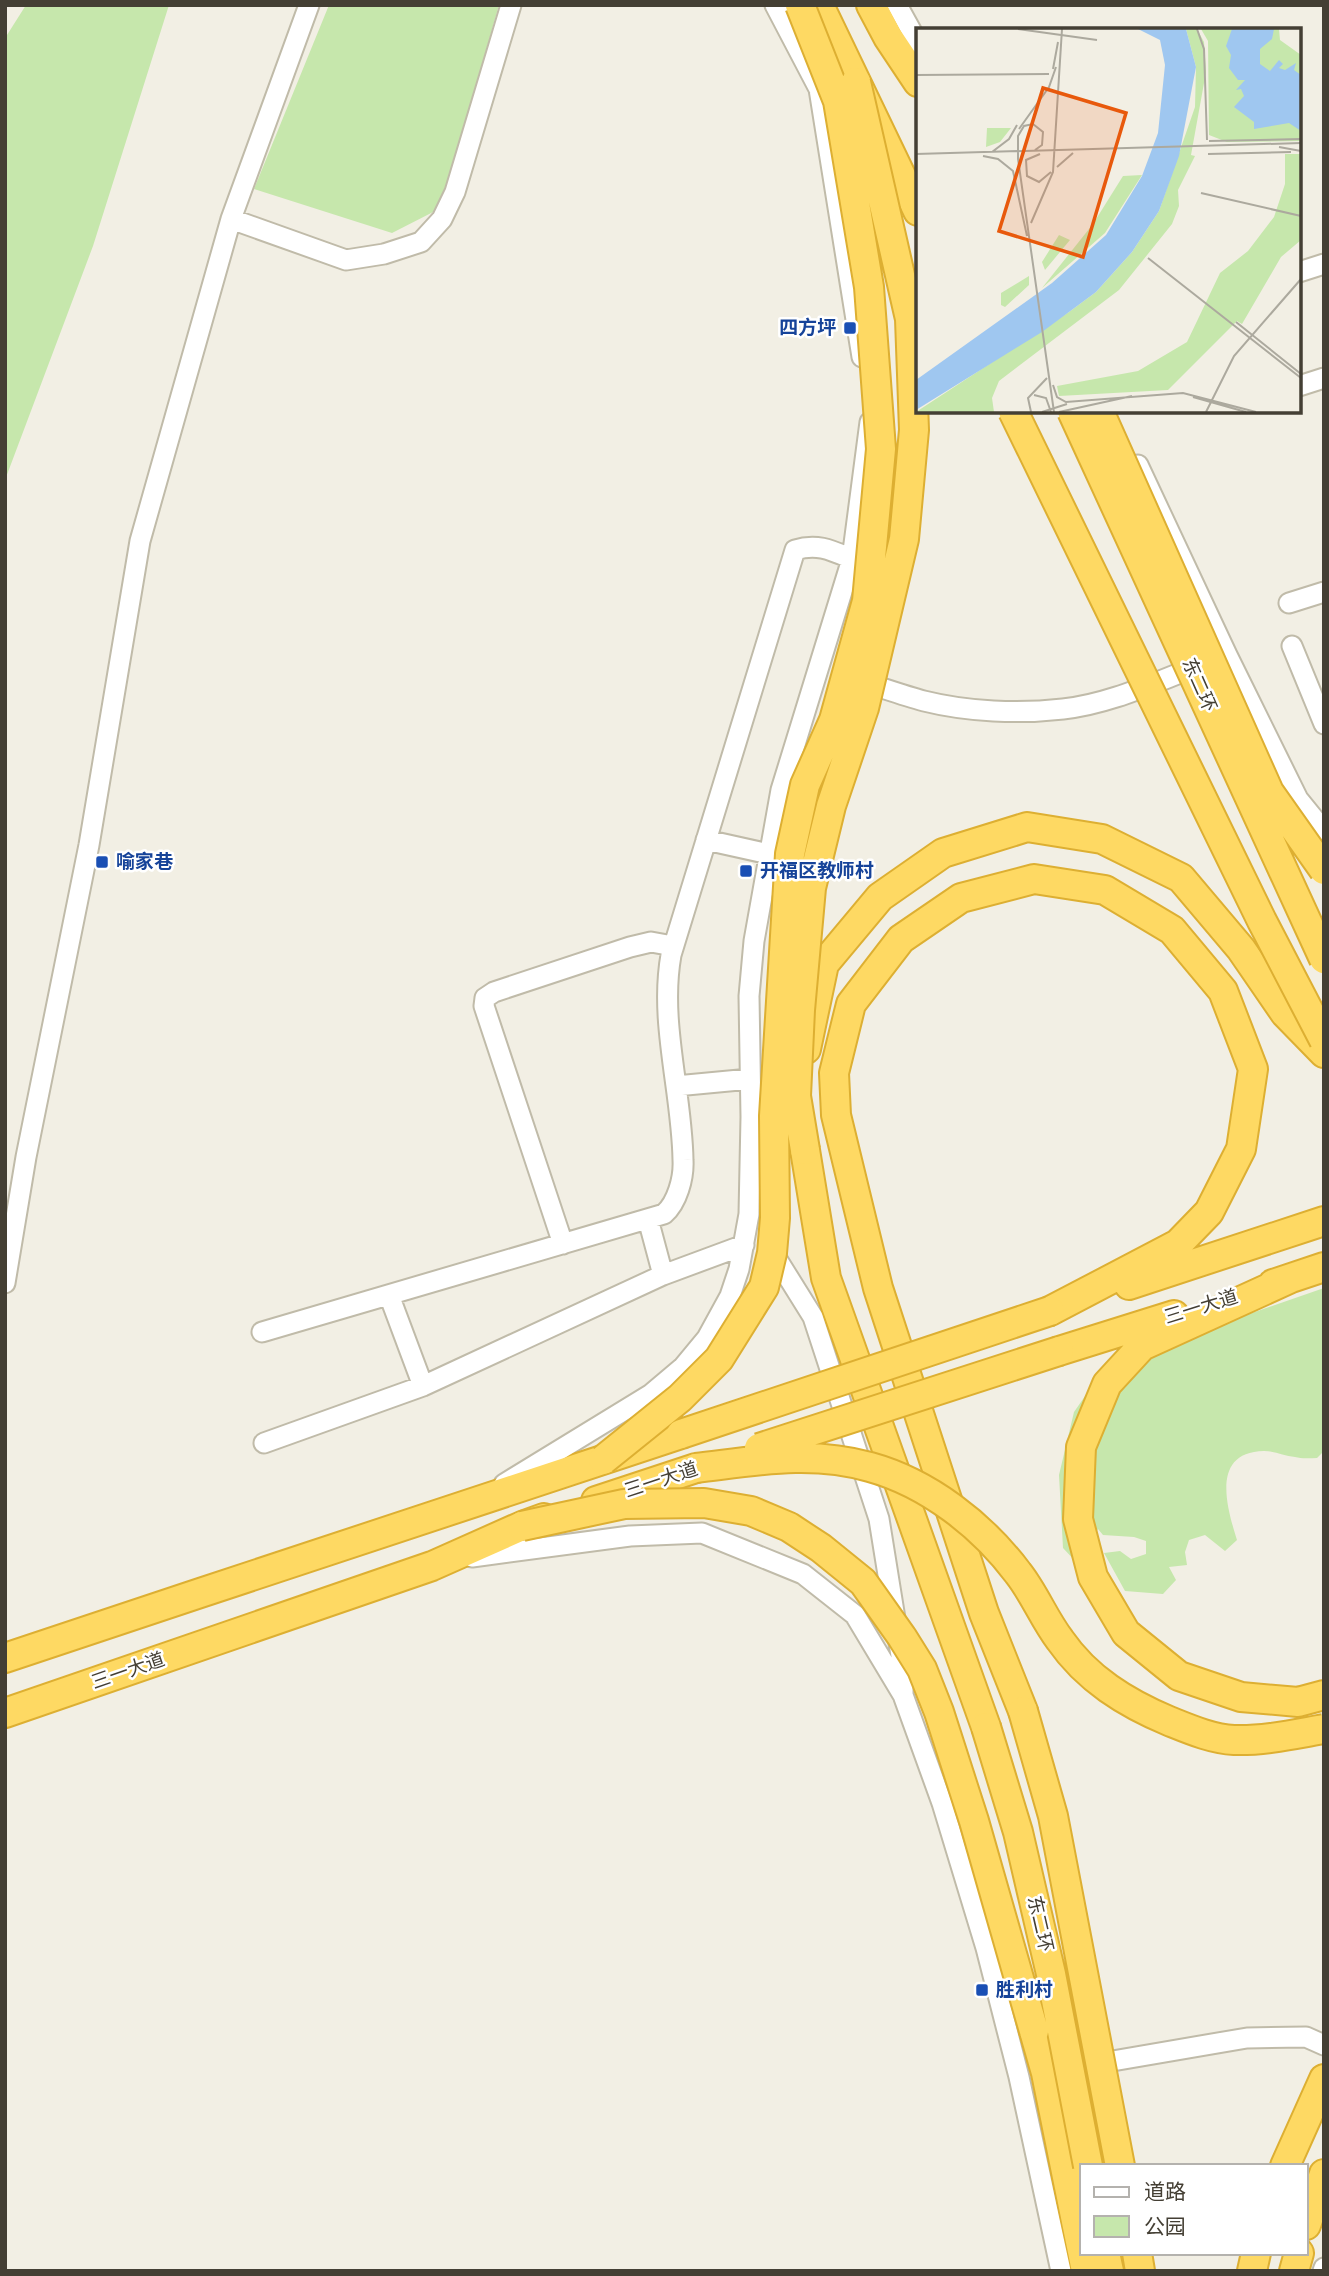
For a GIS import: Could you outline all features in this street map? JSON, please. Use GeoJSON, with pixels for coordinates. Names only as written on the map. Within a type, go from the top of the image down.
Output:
{"type":"FeatureCollection","features":[{"type":"Feature","properties":{"kind":"highway"},"geometry":{"type":"LineString","coordinates":[[603,1461],[680,1398],[719,1359],[764,1287],[772,1253],[775,1218],[774,1116],[790,854],[805,785],[834,720],[867,601],[881,449],[869,287],[838,101],[800,5]]}},
{"type":"Feature","properties":{"kind":"highway"},"geometry":{"type":"LineString","coordinates":[[819,5],[916,207]]}},
{"type":"Feature","properties":{"kind":"highway"},"geometry":{"type":"LineString","coordinates":[[871,5],[916,94]]}},
{"type":"Feature","properties":{"kind":"highway"},"geometry":{"type":"LineString","coordinates":[[888,37],[916,79]]}},
{"type":"Feature","properties":{"kind":"highway"},"geometry":{"type":"LineString","coordinates":[[796,1096],[800,1010],[811,888],[831,806],[864,708],[904,539],[914,430],[910,319],[856,82]]}},
{"type":"Feature","properties":{"kind":"highway"},"geometry":{"type":"LineString","coordinates":[[1014,413],[1262,921],[1324,1040]]}},
{"type":"Feature","properties":{"kind":"highway","name":"东二环"},"geometry":{"type":"LineString","coordinates":[[1073,413],[1324,959]]}},
{"type":"Feature","properties":{"kind":"highway"},"geometry":{"type":"LineString","coordinates":[[1099,413],[1269,792],[1324,870]]}},
{"type":"Feature","properties":{"kind":"highway"},"geometry":{"type":"LineString","coordinates":[[796,1096],[824,964],[880,897],[943,853],[1027,827],[1102,839],[1181,877],[1241,949],[1285,1013],[1324,1053]]}},
{"type":"Feature","properties":{"kind":"highway"},"geometry":{"type":"LineString","coordinates":[[1050,1311],[1178,1244],[1209,1212],[1241,1149],[1253,1069],[1223,990],[1172,930],[1105,890],[1034,879],[961,898],[901,939],[851,1004],[834,1073],[836,1115],[878,1288],[980,1600],[1023,1712],[1053,1816],[1120,2164]]}},
{"type":"Feature","properties":{"kind":"highway","name":"东二环"},"geometry":{"type":"LineString","coordinates":[[796,1096],[826,1278],[986,1727],[1018,1832],[1051,1974],[1088,2164]]}},
{"type":"Feature","properties":{"kind":"highway","name":"三一大道"},"geometry":{"type":"LineString","coordinates":[[5,1658],[1324,1222]]}},
{"type":"Feature","properties":{"kind":"highway","name":"三一大道"},"geometry":{"type":"LineString","coordinates":[[5,1713],[432,1566],[522,1526],[1324,1267]]}},
{"type":"Feature","properties":{"kind":"highway"},"geometry":{"type":"LineString","coordinates":[[1289,1279],[1142,1346],[1107,1384],[1081,1447],[1078,1518],[1093,1577],[1126,1633],[1179,1676],[1241,1697],[1298,1702],[1324,1695]]}},
{"type":"Feature","properties":{"kind":"highway"},"geometry":{"type":"LineString","coordinates":[[696,1468],[793,1456],[837,1460],[870,1467],[908,1481],[973,1524],[995,1546],[1019,1573],[1060,1642],[1087,1671],[1116,1696],[1151,1714],[1199,1733],[1233,1740],[1324,1729]]}},
{"type":"Feature","properties":{"kind":"highway"},"geometry":{"type":"LineString","coordinates":[[522,1526],[624,1504],[704,1503],[751,1511],[789,1527],[863,1581],[922,1669],[939,1712],[974,1821],[1034,2031],[1033,2075],[1080,2249]]}},
{"type":"Feature","properties":{"kind":"highway"},"geometry":{"type":"LineString","coordinates":[[1286,2164],[1324,2079]]}},
{"type":"Feature","properties":{"kind":"highway"},"geometry":{"type":"LineString","coordinates":[[1308,2219],[1324,2174]]}},
{"type":"Feature","properties":{"kind":"street"},"geometry":{"type":"LineString","coordinates":[[5,1283],[26,1157],[89,845],[140,541],[231,219],[309,5]]}},
{"type":"Feature","properties":{"kind":"street"},"geometry":{"type":"LineString","coordinates":[[231,219],[346,260],[384,254],[421,242],[442,219],[455,192],[511,5]]}},
{"type":"Feature","properties":{"kind":"street"},"geometry":{"type":"LineString","coordinates":[[464,1508],[651,1394],[683,1367],[707,1338],[730,1296],[744,1245],[749,1214],[749,996],[754,941],[782,790],[852,559],[871,411],[819,89],[775,5]]}},
{"type":"Feature","properties":{"kind":"street"},"geometry":{"type":"LineString","coordinates":[[897,5],[916,39]]}},
{"type":"Feature","properties":{"kind":"street"},"geometry":{"type":"LineString","coordinates":[[1301,271],[1324,264]]}},
{"type":"Feature","properties":{"kind":"street"},"geometry":{"type":"LineString","coordinates":[[1301,385],[1324,378]]}},
{"type":"Feature","properties":{"kind":"street"},"geometry":{"type":"LineString","coordinates":[[1114,413],[1297,799],[1324,831]]}},
{"type":"Feature","properties":{"kind":"street"},"geometry":{"type":"LineString","coordinates":[[262,1332],[648,1219],[664,1214],[673,1207],[684,1162],[667,996],[667,974],[673,946],[795,550],[809,545],[822,547],[852,559]]}},
{"type":"Feature","properties":{"kind":"street"},"geometry":{"type":"LineString","coordinates":[[1289,603],[1324,592]]}},
{"type":"Feature","properties":{"kind":"street"},"geometry":{"type":"LineString","coordinates":[[1292,646],[1319,700],[1324,724]]}},
{"type":"Feature","properties":{"kind":"street"},"geometry":{"type":"LineString","coordinates":[[820,669],[926,701],[980,709],[1023,711],[1065,709],[1111,698],[1227,655]]}},
{"type":"Feature","properties":{"kind":"street"},"geometry":{"type":"LineString","coordinates":[[706,840],[769,854]]}},
{"type":"Feature","properties":{"kind":"street"},"geometry":{"type":"LineString","coordinates":[[563,1244],[484,1006],[485,998],[494,992],[630,947],[651,942],[673,946]]}},
{"type":"Feature","properties":{"kind":"street"},"geometry":{"type":"LineString","coordinates":[[676,1086],[750,1079]]}},
{"type":"Feature","properties":{"kind":"street"},"geometry":{"type":"LineString","coordinates":[[749,1214],[813,1317],[879,1519],[903,1668],[903,1695]]}},
{"type":"Feature","properties":{"kind":"street"},"geometry":{"type":"LineString","coordinates":[[648,1219],[663,1275]]}},
{"type":"Feature","properties":{"kind":"street"},"geometry":{"type":"LineString","coordinates":[[264,1443],[423,1386],[663,1275],[744,1245]]}},
{"type":"Feature","properties":{"kind":"street"},"geometry":{"type":"LineString","coordinates":[[389,1295],[423,1386]]}},
{"type":"Feature","properties":{"kind":"street"},"geometry":{"type":"LineString","coordinates":[[432,1566],[484,1554],[629,1535],[702,1533],[803,1574],[855,1615],[903,1695],[942,1804],[986,1948],[1033,2075],[1060,2271]]}},
{"type":"Feature","properties":{"kind":"street"},"geometry":{"type":"LineString","coordinates":[[1033,2075],[1247,2038],[1306,2037],[1324,2045]]}},
{"type":"Feature","properties":{"kind":"green space"},"geometry":{"type":"Polygon","coordinates":[[[26,5],[169,5],[93,246],[5,480],[5,43],[7,35],[26,5]]]}},
{"type":"Feature","properties":{"kind":"green space"},"geometry":{"type":"Polygon","coordinates":[[[329,5],[499,5],[441,208],[392,233],[254,189],[329,5]]]}},
{"type":"Feature","properties":{"kind":"green space"},"geometry":{"type":"Polygon","coordinates":[[[1324,1288],[1324,1451],[1317,1458],[1298,1458],[1264,1451],[1247,1454],[1236,1461],[1229,1471],[1226,1484],[1229,1513],[1237,1540],[1225,1551],[1205,1535],[1189,1540],[1185,1552],[1187,1565],[1169,1567],[1176,1580],[1163,1594],[1125,1591],[1104,1553],[1120,1551],[1131,1559],[1146,1554],[1146,1541],[1134,1537],[1103,1535],[1098,1529],[1077,1563],[1063,1548],[1059,1475],[1074,1412],[1108,1363],[1324,1288]]]}},
{"type":"Feature","properties":{"kind":"place","name":"四方坪"},"geometry":{"type":"Point","coordinates":[850,328]}},
{"type":"Feature","properties":{"kind":"place","name":"喻家巷"},"geometry":{"type":"Point","coordinates":[102,862]}},
{"type":"Feature","properties":{"kind":"place","name":"开福区教师村"},"geometry":{"type":"Point","coordinates":[746,871]}},
{"type":"Feature","properties":{"kind":"place","name":"胜利村"},"geometry":{"type":"Point","coordinates":[982,1990]}}]}
